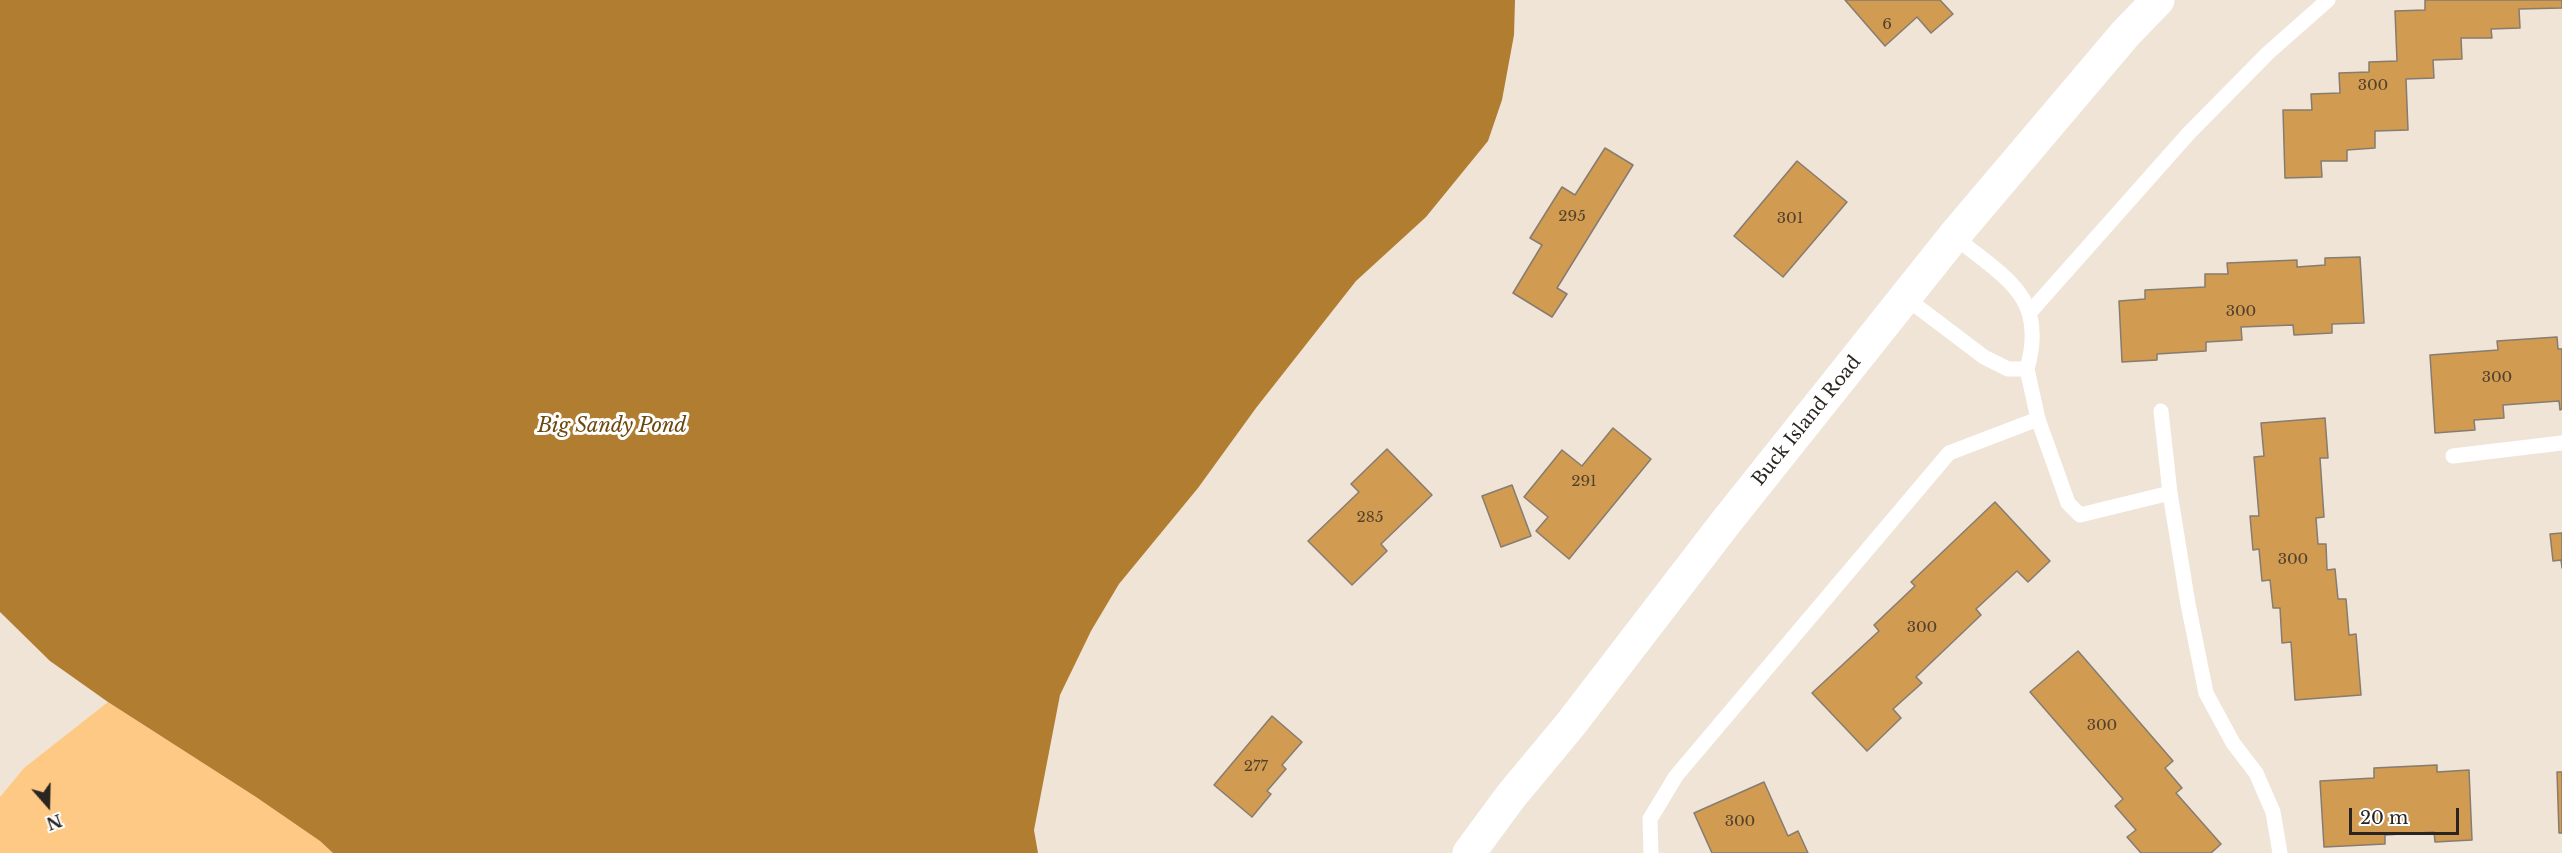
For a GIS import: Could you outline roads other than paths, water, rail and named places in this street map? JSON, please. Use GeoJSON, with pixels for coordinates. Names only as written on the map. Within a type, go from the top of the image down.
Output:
{"type":"FeatureCollection","features":[{"type":"Feature","properties":{"kind":"main road","name":"Buck Island Road"},"geometry":{"type":"LineString","coordinates":[[1469,853],[1726,522],[1954,236],[2126,33],[2158,0]]}},
{"type":"Feature","properties":{"kind":"lane"},"geometry":{"type":"LineString","coordinates":[[2031,311],[2189,133],[2268,53],[2328,0]]}},
{"type":"Feature","properties":{"kind":"lane"},"geometry":{"type":"LineString","coordinates":[[1954,236],[2019,290],[2031,311],[2034,338],[2027,369],[2038,419],[2068,503],[2080,515],[2170,493]]}},
{"type":"Feature","properties":{"kind":"lane"},"geometry":{"type":"LineString","coordinates":[[1906,298],[1984,357],[2008,369],[2027,369]]}},
{"type":"Feature","properties":{"kind":"lane"},"geometry":{"type":"LineString","coordinates":[[2161,411],[2170,493],[2188,604],[2206,693],[2233,743],[2256,773],[2273,812],[2280,853]]}},
{"type":"Feature","properties":{"kind":"lane"},"geometry":{"type":"LineString","coordinates":[[1651,853],[1650,819],[1676,776],[1949,453],[2038,419]]}},
{"type":"Feature","properties":{"kind":"lane"},"geometry":{"type":"LineString","coordinates":[[2453,456],[2562,442]]}},
{"type":"Feature","properties":{"kind":"water","name":"Big Sandy Pond"},"geometry":{"type":"Polygon","coordinates":[[[0,0],[1515,0],[1514,35],[1502,100],[1488,141],[1426,217],[1356,281],[1256,408],[1198,488],[1119,584],[1091,631],[1060,695],[1034,830],[1038,853],[333,853],[320,841],[256,797],[108,702],[50,661],[0,612],[0,0]]]}}]}
